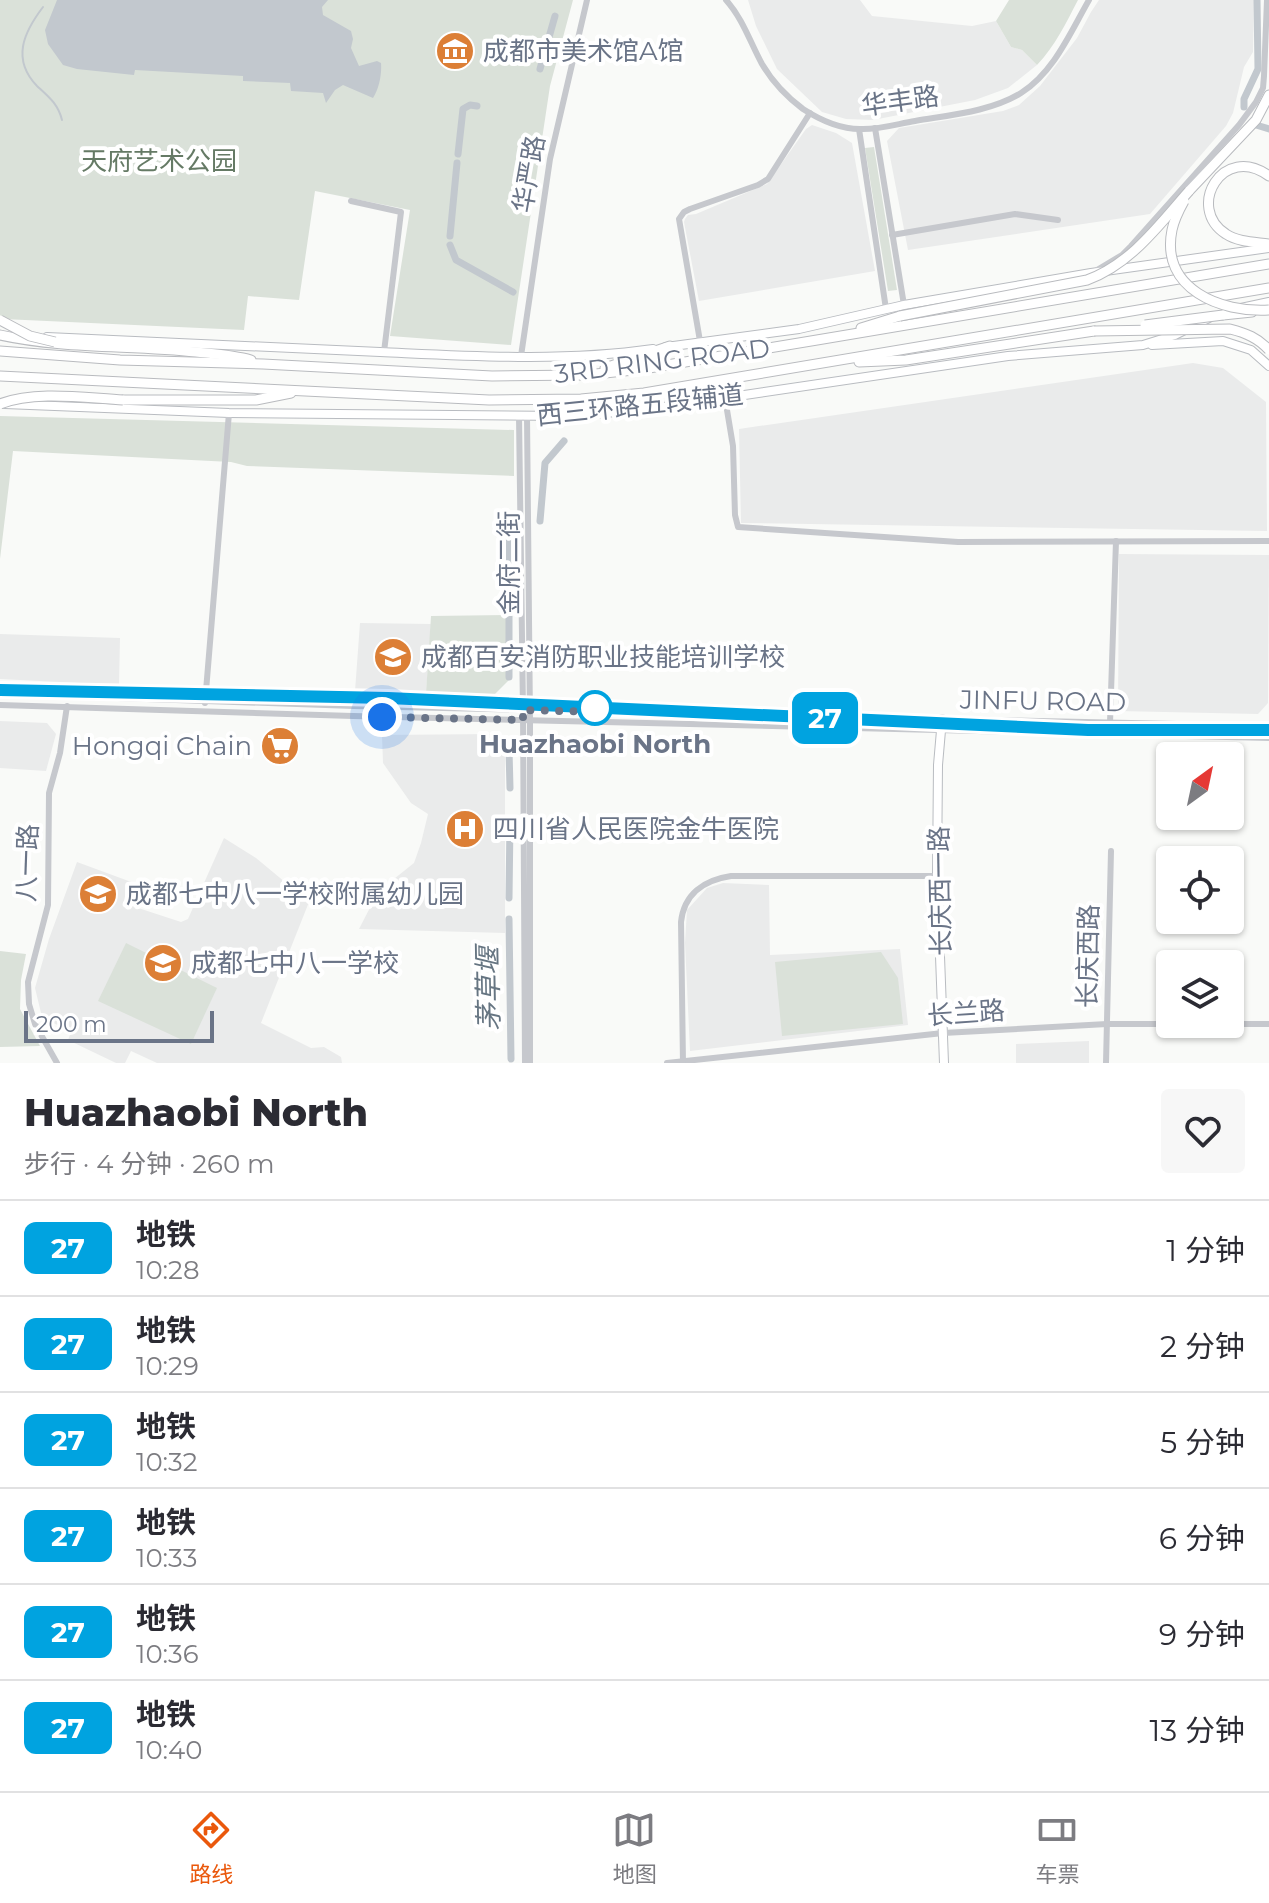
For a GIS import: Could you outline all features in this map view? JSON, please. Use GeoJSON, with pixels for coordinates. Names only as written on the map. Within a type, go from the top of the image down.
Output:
{"type":"FeatureCollection","features":[{"type":"Feature","properties":{"kind":"highway"},"geometry":{"type":"LineString","coordinates":[[817,340],[900,316],[1087,280],[1103,274],[1135,250],[1256,120],[1269,95]]}},
{"type":"Feature","properties":{"kind":"highway"},"geometry":{"type":"LineString","coordinates":[[1269,176],[1254,168],[1231,167],[1215,181],[1209,204],[1211,216],[1226,235],[1269,246]]}},
{"type":"Feature","properties":{"kind":"highway"},"geometry":{"type":"LineString","coordinates":[[1189,191],[1172,231],[1171,247],[1174,264],[1185,283],[1198,295],[1219,305],[1241,310],[1267,308]]}},
{"type":"Feature","properties":{"kind":"highway","name":"3RD RING ROAD"},"geometry":{"type":"LineString","coordinates":[[0,351],[120,360],[492,376],[586,375],[643,369],[1269,264]]}},
{"type":"Feature","properties":{"kind":"highway","name":"3RD RING ROAD"},"geometry":{"type":"LineString","coordinates":[[0,376],[489,400],[581,399],[644,393],[1269,288]]}},
{"type":"Feature","properties":{"kind":"highway"},"geometry":{"type":"LineString","coordinates":[[819,364],[906,360],[1267,308]]}},
{"type":"Feature","properties":{"kind":"highway"},"geometry":{"type":"LineString","coordinates":[[0,320],[30,336],[55,342]]}},
{"type":"Feature","properties":{"kind":"highway"},"geometry":{"type":"LineString","coordinates":[[1094,331],[1230,329],[1256,339],[1267,354]]}},
{"type":"Feature","properties":{"kind":"highway"},"geometry":{"type":"LineString","coordinates":[[0,335],[239,356],[263,364]]}},
{"type":"Feature","properties":{"kind":"highway"},"geometry":{"type":"LineString","coordinates":[[586,375],[670,346]]}},
{"type":"Feature","properties":{"kind":"highway"},"geometry":{"type":"LineString","coordinates":[[0,404],[15,398],[52,397],[256,400],[304,390]]}},
{"type":"Feature","properties":{"kind":"highway"},"geometry":{"type":"LineString","coordinates":[[566,416],[644,393]]}},
{"type":"Feature","properties":{"kind":"main road","name":"西三环路五段辅道"},"geometry":{"type":"LineString","coordinates":[[0,335],[478,357],[622,353],[799,329],[904,305],[1269,246]]}},
{"type":"Feature","properties":{"kind":"main road","name":"西三环路五段辅道"},"geometry":{"type":"LineString","coordinates":[[0,404],[229,413],[566,416],[643,410],[1008,356],[1143,345],[1175,335],[1216,314],[1267,308]]}},
{"type":"Feature","properties":{"kind":"main road"},"geometry":{"type":"LineString","coordinates":[[1143,345],[1223,341],[1267,354],[1269,366]]}},
{"type":"Feature","properties":{"kind":"main road","name":"长庆西一路"},"geometry":{"type":"LineString","coordinates":[[942,719],[938,765],[937,876],[944,1063]]}},
{"type":"Feature","properties":{"kind":"street","name":"华严路"},"geometry":{"type":"LineString","coordinates":[[521,356],[550,159],[587,0]]}},
{"type":"Feature","properties":{"kind":"street","name":"华丰路"},"geometry":{"type":"LineString","coordinates":[[726,0],[737,13],[762,64],[778,87],[820,120],[859,129],[966,112],[1021,93],[1042,76],[1058,55],[1089,0]]}},
{"type":"Feature","properties":{"kind":"street"},"geometry":{"type":"LineString","coordinates":[[1091,273],[1122,255],[1131,246],[1256,102],[1263,88],[1267,0]]}},
{"type":"Feature","properties":{"kind":"street"},"geometry":{"type":"LineString","coordinates":[[700,341],[679,219],[690,209],[768,179],[810,113]]}},
{"type":"Feature","properties":{"kind":"street"},"geometry":{"type":"LineString","coordinates":[[875,128],[904,305]]}},
{"type":"Feature","properties":{"kind":"street"},"geometry":{"type":"LineString","coordinates":[[859,129],[886,309]]}},
{"type":"Feature","properties":{"kind":"street"},"geometry":{"type":"LineString","coordinates":[[351,201],[401,212],[384,352]]}},
{"type":"Feature","properties":{"kind":"street"},"geometry":{"type":"LineString","coordinates":[[892,235],[1015,214],[1058,220]]}},
{"type":"Feature","properties":{"kind":"street"},"geometry":{"type":"LineString","coordinates":[[725,398],[733,446],[738,527],[958,542],[1269,541]]}},
{"type":"Feature","properties":{"kind":"street"},"geometry":{"type":"LineString","coordinates":[[204,711],[229,413]]}},
{"type":"Feature","properties":{"kind":"street","name":"金府二街"},"geometry":{"type":"LineString","coordinates":[[523,416],[528,1063]]}},
{"type":"Feature","properties":{"kind":"street"},"geometry":{"type":"LineString","coordinates":[[1110,723],[1116,541]]}},
{"type":"Feature","properties":{"kind":"street","name":"JINFU ROAD"},"geometry":{"type":"LineString","coordinates":[[0,694],[526,710],[1269,726]]}},
{"type":"Feature","properties":{"kind":"street","name":"JINFU ROAD"},"geometry":{"type":"LineString","coordinates":[[0,705],[1269,738]]}},
{"type":"Feature","properties":{"kind":"street","name":"八一路"},"geometry":{"type":"LineString","coordinates":[[57,1063],[35,1024],[29,1004],[28,982],[48,905],[49,793],[60,753],[67,706]]}},
{"type":"Feature","properties":{"kind":"street","name":"长庆西路"},"geometry":{"type":"LineString","coordinates":[[1106,1063],[1111,851]]}},
{"type":"Feature","properties":{"kind":"street"},"geometry":{"type":"LineString","coordinates":[[683,1062],[681,922],[686,903],[700,886],[731,876],[937,876]]}},
{"type":"Feature","properties":{"kind":"street","name":"长兰路"},"geometry":{"type":"LineString","coordinates":[[667,1063],[943,1033],[1107,1024],[1269,1024]]}},
{"type":"Feature","properties":{"kind":"shaded area"},"geometry":{"type":"Polygon","coordinates":[[[57,0],[328,0],[322,7],[323,15],[351,31],[351,48],[359,66],[377,61],[381,63],[378,86],[373,98],[343,85],[326,103],[323,93],[291,91],[290,83],[243,81],[243,76],[135,70],[134,75],[77,69],[63,65],[48,44],[45,30],[57,0]]]}},
{"type":"Feature","properties":{"kind":"shaded area"},"geometry":{"type":"Polygon","coordinates":[[[748,0],[860,0],[872,16],[972,26],[996,21],[1011,47],[1022,50],[1037,65],[1008,88],[975,100],[873,120],[846,119],[822,112],[777,69],[756,26],[748,0]]]}},
{"type":"Feature","properties":{"kind":"shaded area"},"geometry":{"type":"Polygon","coordinates":[[[1099,0],[1254,0],[1253,52],[1244,67],[1233,113],[1226,126],[1150,214],[908,250],[887,141],[899,128],[1003,111],[1019,105],[1040,86],[1077,38],[1099,0]]]}},
{"type":"Feature","properties":{"kind":"shaded area"},"geometry":{"type":"Polygon","coordinates":[[[812,125],[836,133],[852,143],[875,271],[699,301],[685,219],[688,215],[767,184],[812,125]]]}},
{"type":"Feature","properties":{"kind":"shaded area"},"geometry":{"type":"Polygon","coordinates":[[[1193,363],[1223,368],[1266,402],[1267,531],[741,523],[739,429],[1193,363]]]}},
{"type":"Feature","properties":{"kind":"shaded area"},"geometry":{"type":"Polygon","coordinates":[[[1119,554],[1269,555],[1268,703],[1258,714],[1118,711],[1119,554]]]}},
{"type":"Feature","properties":{"kind":"shaded area","name":"成都百安消防职业技能培训学校"},"geometry":{"type":"Polygon","coordinates":[[[360,623],[431,624],[426,693],[355,691],[360,623]]]}},
{"type":"Feature","properties":{"kind":"shaded area"},"geometry":{"type":"Polygon","coordinates":[[[0,634],[120,638],[119,685],[0,679],[0,634]]]}},
{"type":"Feature","properties":{"kind":"shaded area"},"geometry":{"type":"Polygon","coordinates":[[[0,721],[47,723],[56,734],[46,771],[0,768],[0,721]]]}},
{"type":"Feature","properties":{"kind":"shaded area","name":"四川省人民医院金牛医院"},"geometry":{"type":"Polygon","coordinates":[[[494,734],[505,746],[505,933],[359,929],[384,887],[414,863],[428,814],[411,803],[383,763],[382,735],[494,734]]]}},
{"type":"Feature","properties":{"kind":"shaded area","name":"成都七中八一学校"},"geometry":{"type":"Polygon","coordinates":[[[224,838],[256,858],[309,902],[261,1023],[311,1048],[324,1047],[341,1057],[342,1063],[157,1063],[131,1051],[125,1063],[116,1063],[68,1040],[71,1032],[42,1017],[35,988],[77,862],[134,883],[126,904],[181,922],[188,919],[224,838]]]}},
{"type":"Feature","properties":{"kind":"shaded area"},"geometry":{"type":"Polygon","coordinates":[[[723,883],[769,885],[770,955],[900,949],[908,1025],[690,1051],[685,943],[687,910],[707,888],[723,883]]]}},
{"type":"Feature","properties":{"kind":"shaded area"},"geometry":{"type":"Polygon","coordinates":[[[1089,1041],[1089,1063],[1016,1063],[1016,1044],[1089,1041]]]}},
{"type":"Feature","properties":{"kind":"green space","name":"天府艺术公园"},"geometry":{"type":"Polygon","coordinates":[[[0,0],[573,0],[550,86],[511,345],[390,336],[410,210],[315,191],[299,300],[248,296],[244,330],[3,319],[0,315],[0,0]]]}},
{"type":"Feature","properties":{"kind":"green space"},"geometry":{"type":"Polygon","coordinates":[[[1009,0],[1078,0],[1055,42],[1037,65],[1022,50],[1011,47],[996,21],[1009,0]]]}},
{"type":"Feature","properties":{"kind":"green space"},"geometry":{"type":"Polygon","coordinates":[[[874,147],[897,290],[888,291],[865,148],[874,147]]]}},
{"type":"Feature","properties":{"kind":"green space"},"geometry":{"type":"Polygon","coordinates":[[[0,416],[514,430],[514,476],[247,466],[231,462],[13,451],[0,559],[0,416]]]}},
{"type":"Feature","properties":{"kind":"green space"},"geometry":{"type":"Polygon","coordinates":[[[506,615],[512,677],[494,695],[426,693],[431,616],[506,615]]]}},
{"type":"Feature","properties":{"kind":"green space"},"geometry":{"type":"Polygon","coordinates":[[[126,943],[217,988],[191,1044],[98,1001],[126,943]]]}},
{"type":"Feature","properties":{"kind":"green space"},"geometry":{"type":"Polygon","coordinates":[[[0,951],[26,954],[20,1009],[40,1046],[0,1047],[0,951]]]}},
{"type":"Feature","properties":{"kind":"green space"},"geometry":{"type":"Polygon","coordinates":[[[881,952],[898,978],[903,1024],[782,1036],[775,962],[881,952]]]}},
{"type":"Feature","properties":{"kind":"waterway"},"geometry":{"type":"LineString","coordinates":[[1244,107],[1244,99],[1258,69],[1257,0]]}},
{"type":"Feature","properties":{"kind":"waterway"},"geometry":{"type":"LineString","coordinates":[[43,7],[30,26],[22,56],[29,76],[49,97],[62,120]]}},
{"type":"Feature","properties":{"kind":"waterway","name":"茅草堰"},"geometry":{"type":"LineString","coordinates":[[540,69],[555,16]]}},
{"type":"Feature","properties":{"kind":"waterway","name":"茅草堰"},"geometry":{"type":"LineString","coordinates":[[458,154],[463,109],[470,105],[477,106]]}},
{"type":"Feature","properties":{"kind":"waterway"},"geometry":{"type":"LineString","coordinates":[[1256,125],[1269,129]]}},
{"type":"Feature","properties":{"kind":"waterway","name":"茅草堰"},"geometry":{"type":"LineString","coordinates":[[450,236],[457,163]]}},
{"type":"Feature","properties":{"kind":"waterway","name":"茅草堰"},"geometry":{"type":"LineString","coordinates":[[450,245],[456,260],[513,292]]}},
{"type":"Feature","properties":{"kind":"waterway","name":"茅草堰"},"geometry":{"type":"LineString","coordinates":[[540,521],[545,463],[564,441]]}},
{"type":"Feature","properties":{"kind":"waterway","name":"茅草堰"},"geometry":{"type":"LineString","coordinates":[[509,677],[509,536],[515,529]]}},
{"type":"Feature","properties":{"kind":"waterway","name":"茅草堰"},"geometry":{"type":"LineString","coordinates":[[509,750],[510,788]]}},
{"type":"Feature","properties":{"kind":"waterway","name":"茅草堰"},"geometry":{"type":"LineString","coordinates":[[509,898],[510,821]]}},
{"type":"Feature","properties":{"kind":"waterway","name":"茅草堰"},"geometry":{"type":"LineString","coordinates":[[509,919],[511,1059]]}},
{"type":"Feature","properties":{"kind":"metro line","name":"27"},"geometry":{"type":"LineString","coordinates":[[0,690],[388,698],[1088,730],[1269,730]]}},
{"type":"Feature","properties":{"kind":"place","name":"成都市美术馆A馆"},"geometry":{"type":"Point","coordinates":[455,51]}},
{"type":"Feature","properties":{"kind":"place","name":"成都百安消防职业技能培训学校"},"geometry":{"type":"Point","coordinates":[393,657]}},
{"type":"Feature","properties":{"kind":"place","name":"Huazhaobi North"},"geometry":{"type":"Point","coordinates":[595,708]}},
{"type":"Feature","properties":{"kind":"place","name":"Hongqi Chain"},"geometry":{"type":"Point","coordinates":[280,746]}},
{"type":"Feature","properties":{"kind":"place","name":"四川省人民医院金牛医院"},"geometry":{"type":"Point","coordinates":[465,829]}},
{"type":"Feature","properties":{"kind":"place","name":"成都七中八一学校附属幼儿园"},"geometry":{"type":"Point","coordinates":[98,894]}},
{"type":"Feature","properties":{"kind":"place","name":"成都七中八一学校"},"geometry":{"type":"Point","coordinates":[163,963]}},
{"type":"Feature","properties":{"kind":"route"},"geometry":{"type":"LineString","coordinates":[[382,717],[523,720],[523,710],[605,712],[595,708]]}}]}
